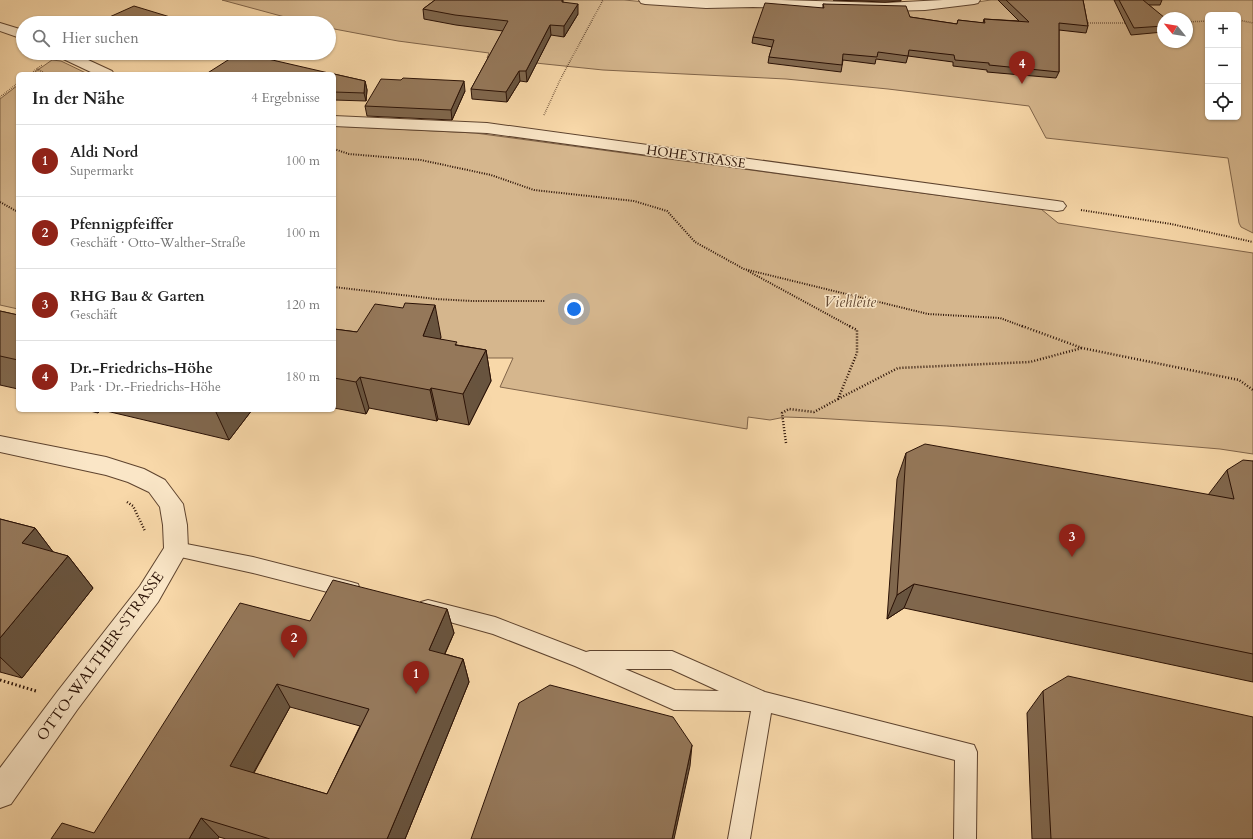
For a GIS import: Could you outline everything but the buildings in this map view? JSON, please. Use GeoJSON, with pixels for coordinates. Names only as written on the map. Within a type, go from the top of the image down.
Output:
{"type":"FeatureCollection","features":[{"type":"Feature","properties":{"kind":"street"},"geometry":{"type":"LineString","coordinates":[[645,0],[691,3],[752,3],[885,7],[925,6],[974,0]]}},
{"type":"Feature","properties":{"kind":"street"},"geometry":{"type":"LineString","coordinates":[[0,27],[16,33]]}},
{"type":"Feature","properties":{"kind":"street"},"geometry":{"type":"LineString","coordinates":[[77,60],[103,72]]}},
{"type":"Feature","properties":{"kind":"street","name":"HOHE STRASSE"},"geometry":{"type":"LineString","coordinates":[[336,121],[487,128],[1057,206]]}},
{"type":"Feature","properties":{"kind":"street"},"geometry":{"type":"LineString","coordinates":[[0,444],[106,466],[136,475],[157,486],[171,504],[175,524],[176,549]]}},
{"type":"Feature","properties":{"kind":"street","name":"OTTO-WALTHER-STRASSE"},"geometry":{"type":"LineString","coordinates":[[0,793],[67,701],[149,594],[176,549]]}},
{"type":"Feature","properties":{"kind":"lane"},"geometry":{"type":"LineString","coordinates":[[176,549],[253,565],[365,593]]}},
{"type":"Feature","properties":{"kind":"lane"},"geometry":{"type":"LineString","coordinates":[[409,603],[494,626],[582,660],[674,700],[762,701]]}},
{"type":"Feature","properties":{"kind":"lane"},"geometry":{"type":"LineString","coordinates":[[582,660],[672,660],[762,701],[966,752],[965,839]]}},
{"type":"Feature","properties":{"kind":"lane"},"geometry":{"type":"LineString","coordinates":[[739,839],[762,701]]}},
{"type":"Feature","properties":{"kind":"path"},"geometry":{"type":"LineString","coordinates":[[534,135],[561,78],[603,0]]}},
{"type":"Feature","properties":{"kind":"path"},"geometry":{"type":"LineString","coordinates":[[1193,22],[1205,21]]}},
{"type":"Feature","properties":{"kind":"path"},"geometry":{"type":"LineString","coordinates":[[1241,21],[1253,23]]}},
{"type":"Feature","properties":{"kind":"path"},"geometry":{"type":"LineString","coordinates":[[1086,23],[1132,23]]}},
{"type":"Feature","properties":{"kind":"path"},"geometry":{"type":"LineString","coordinates":[[37,69],[43,72]]}},
{"type":"Feature","properties":{"kind":"path"},"geometry":{"type":"LineString","coordinates":[[0,97],[16,85]]}},
{"type":"Feature","properties":{"kind":"path"},"geometry":{"type":"LineString","coordinates":[[336,150],[349,154],[421,160],[490,175],[534,190],[634,201],[667,211],[696,242],[857,330],[858,353],[838,399]]}},
{"type":"Feature","properties":{"kind":"path"},"geometry":{"type":"LineString","coordinates":[[0,202],[16,211]]}},
{"type":"Feature","properties":{"kind":"path"},"geometry":{"type":"LineString","coordinates":[[1057,206],[1171,224],[1253,242]]}},
{"type":"Feature","properties":{"kind":"path"},"geometry":{"type":"LineString","coordinates":[[744,269],[928,314],[1000,318],[1082,348],[1239,380],[1253,390]]}},
{"type":"Feature","properties":{"kind":"path"},"geometry":{"type":"LineString","coordinates":[[336,287],[436,299],[472,301],[545,301]]}},
{"type":"Feature","properties":{"kind":"path"},"geometry":{"type":"LineString","coordinates":[[786,443],[782,413],[789,409],[814,412],[898,368],[1030,362],[1082,348]]}},
{"type":"Feature","properties":{"kind":"path"},"geometry":{"type":"LineString","coordinates":[[124,500],[133,506],[146,533]]}},
{"type":"Feature","properties":{"kind":"path"},"geometry":{"type":"LineString","coordinates":[[0,680],[67,701]]}},
{"type":"Feature","properties":{"kind":"green space"},"geometry":{"type":"Polygon","coordinates":[[[222,0],[624,0],[679,5],[955,5],[991,0],[1253,0],[1253,233],[1241,227],[1239,223],[1228,158],[1046,138],[1029,106],[888,89],[786,79],[603,70],[487,58],[489,53],[398,41],[336,29],[336,16],[281,16],[222,0]]]}},
{"type":"Feature","properties":{"kind":"green space"},"geometry":{"type":"Polygon","coordinates":[[[52,60],[61,61],[84,72],[35,72],[52,60]]]}},
{"type":"Feature","properties":{"kind":"green space"},"geometry":{"type":"Polygon","coordinates":[[[16,87],[16,309],[0,305],[0,99],[16,87]]]}},
{"type":"Feature","properties":{"kind":"green space","name":"Viehleite"},"geometry":{"type":"Polygon","coordinates":[[[336,126],[475,133],[1041,209],[1058,223],[1253,253],[1253,454],[1220,449],[947,426],[815,418],[785,417],[770,420],[748,417],[747,429],[500,387],[513,358],[413,358],[336,347],[336,126]]]}},
{"type":"Feature","properties":{"kind":"place","name":"Dr.-Friedrichs-Höhe"},"geometry":{"type":"Point","coordinates":[1022,84]}},
{"type":"Feature","properties":{"kind":"place","name":"RHG Bau & Garten"},"geometry":{"type":"Point","coordinates":[1072,557]}},
{"type":"Feature","properties":{"kind":"place","name":"Pfennigpfeiffer"},"geometry":{"type":"Point","coordinates":[294,658]}},
{"type":"Feature","properties":{"kind":"place","name":"Aldi Nord"},"geometry":{"type":"Point","coordinates":[416,694]}}]}
